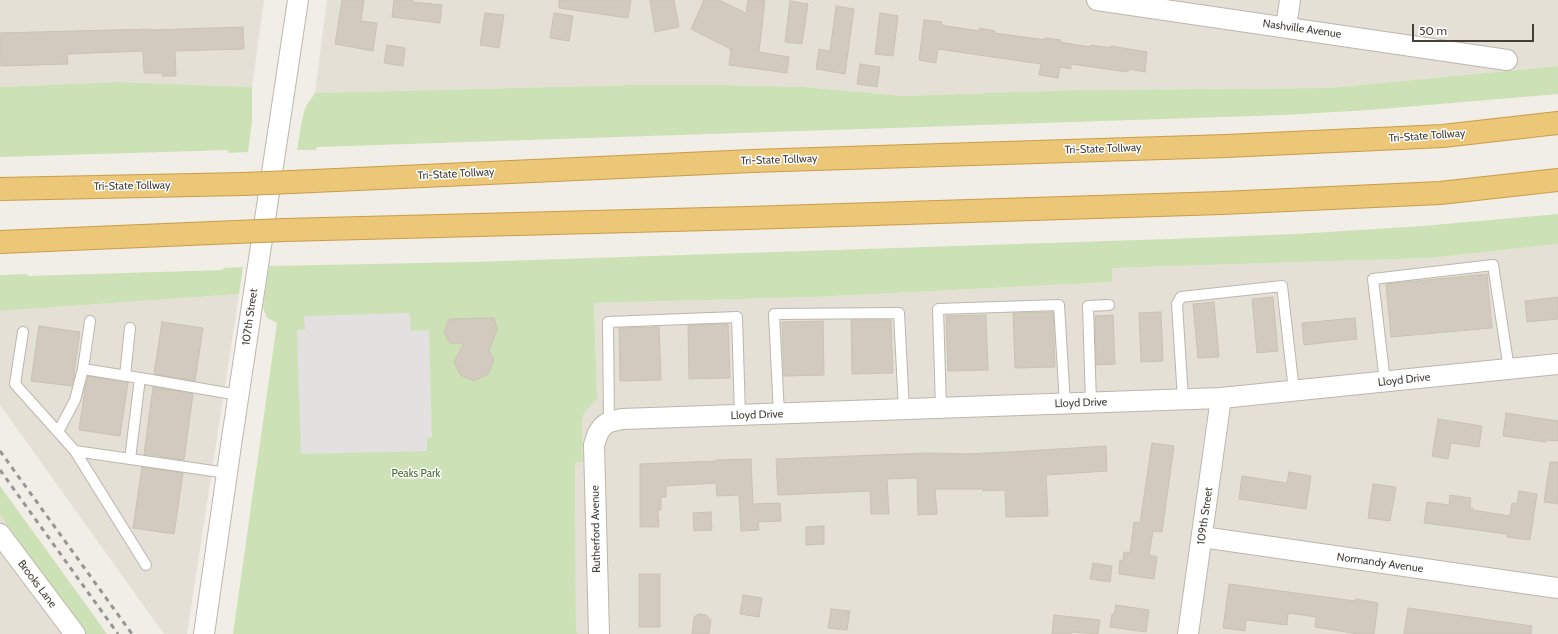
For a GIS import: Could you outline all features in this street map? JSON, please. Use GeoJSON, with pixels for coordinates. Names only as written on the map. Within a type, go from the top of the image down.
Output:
{"type":"FeatureCollection","features":[{"type":"Feature","properties":{"kind":"highway","name":"Tri-State Tollway"},"geometry":{"type":"LineString","coordinates":[[0,189],[243,184],[752,161],[1218,146],[1435,137],[1558,124]]}},
{"type":"Feature","properties":{"kind":"highway"},"geometry":{"type":"LineString","coordinates":[[0,242],[285,230],[1222,203],[1440,193],[1558,180]]}},
{"type":"Feature","properties":{"kind":"street","name":"107th Street"},"geometry":{"type":"LineString","coordinates":[[204,634],[238,396],[298,0]]}},
{"type":"Feature","properties":{"kind":"street","name":"Nashville Avenue"},"geometry":{"type":"LineString","coordinates":[[1097,0],[1508,60]]}},
{"type":"Feature","properties":{"kind":"street"},"geometry":{"type":"LineString","coordinates":[[1286,27],[1290,0]]}},
{"type":"Feature","properties":{"kind":"street","name":"Lloyd Drive"},"geometry":{"type":"LineString","coordinates":[[606,424],[622,419],[1221,398],[1558,364]]}},
{"type":"Feature","properties":{"kind":"street","name":"109th Street"},"geometry":{"type":"LineString","coordinates":[[1188,634],[1221,398]]}},
{"type":"Feature","properties":{"kind":"street","name":"Rutherford Avenue"},"geometry":{"type":"LineString","coordinates":[[599,634],[594,446],[598,432],[606,424]]}},
{"type":"Feature","properties":{"kind":"street","name":"Normandy Avenue"},"geometry":{"type":"LineString","coordinates":[[1202,537],[1558,588]]}},
{"type":"Feature","properties":{"kind":"street","name":"Brooks Lane"},"geometry":{"type":"LineString","coordinates":[[4,544],[75,634]]}},
{"type":"Feature","properties":{"kind":"lane"},"geometry":{"type":"LineString","coordinates":[[1385,382],[1372,279],[1493,265],[1509,369]]}},
{"type":"Feature","properties":{"kind":"lane"},"geometry":{"type":"LineString","coordinates":[[1183,400],[1177,304],[1181,297],[1282,286],[1294,391]]}},
{"type":"Feature","properties":{"kind":"lane"},"geometry":{"type":"LineString","coordinates":[[941,408],[938,309],[1060,304],[1064,404]]}},
{"type":"Feature","properties":{"kind":"lane"},"geometry":{"type":"LineString","coordinates":[[1091,403],[1088,306],[1109,305]]}},
{"type":"Feature","properties":{"kind":"lane"},"geometry":{"type":"LineString","coordinates":[[779,414],[774,314],[899,313],[904,409]]}},
{"type":"Feature","properties":{"kind":"lane"},"geometry":{"type":"LineString","coordinates":[[606,424],[608,322],[737,316],[740,415]]}},
{"type":"Feature","properties":{"kind":"lane"},"geometry":{"type":"LineString","coordinates":[[58,432],[75,400],[83,369],[90,321]]}},
{"type":"Feature","properties":{"kind":"lane"},"geometry":{"type":"LineString","coordinates":[[125,376],[130,328]]}},
{"type":"Feature","properties":{"kind":"lane"},"geometry":{"type":"LineString","coordinates":[[23,332],[15,384],[75,451],[146,565]]}},
{"type":"Feature","properties":{"kind":"lane"},"geometry":{"type":"LineString","coordinates":[[83,369],[238,396]]}},
{"type":"Feature","properties":{"kind":"lane"},"geometry":{"type":"LineString","coordinates":[[130,459],[140,378]]}},
{"type":"Feature","properties":{"kind":"lane"},"geometry":{"type":"LineString","coordinates":[[75,451],[227,473]]}},
{"type":"Feature","properties":{"kind":"shaded area"},"geometry":{"type":"Polygon","coordinates":[[[0,0],[264,0],[252,87],[118,82],[0,87],[0,0]]]}},
{"type":"Feature","properties":{"kind":"shaded area"},"geometry":{"type":"Polygon","coordinates":[[[327,0],[1558,0],[1558,66],[1329,88],[1077,90],[902,96],[804,87],[630,85],[315,93],[327,0]]]}},
{"type":"Feature","properties":{"kind":"shaded area"},"geometry":{"type":"Polygon","coordinates":[[[1558,244],[1558,634],[576,633],[575,462],[583,462],[582,423],[584,413],[597,399],[594,303],[815,297],[1112,282],[1111,268],[1430,258],[1558,244]]]}},
{"type":"Feature","properties":{"kind":"shaded area"},"geometry":{"type":"Polygon","coordinates":[[[239,294],[187,634],[164,634],[0,405],[0,311],[239,294]]]}},
{"type":"Feature","properties":{"kind":"shaded area"},"geometry":{"type":"Polygon","coordinates":[[[410,313],[411,331],[429,330],[432,437],[427,438],[427,451],[301,454],[297,330],[305,330],[304,316],[410,313]]]}},
{"type":"Feature","properties":{"kind":"shaded area"},"geometry":{"type":"Polygon","coordinates":[[[0,515],[85,634],[0,634],[0,515]]]}},
{"type":"Feature","properties":{"kind":"green space"},"geometry":{"type":"Polygon","coordinates":[[[1558,66],[1558,94],[1369,110],[1284,115],[317,147],[316,150],[297,150],[306,106],[315,93],[630,85],[804,87],[902,96],[1077,90],[1329,88],[1558,66]]]}},
{"type":"Feature","properties":{"kind":"green space"},"geometry":{"type":"Polygon","coordinates":[[[118,82],[252,87],[252,121],[248,152],[229,153],[228,150],[0,157],[0,87],[118,82]]]}},
{"type":"Feature","properties":{"kind":"green space","name":"Peaks Park"},"geometry":{"type":"Polygon","coordinates":[[[1558,214],[1558,244],[1430,258],[1112,268],[1112,282],[815,297],[594,303],[597,399],[584,413],[582,423],[583,462],[575,462],[576,632],[578,634],[233,634],[277,323],[267,318],[263,307],[269,266],[471,262],[1296,234],[1423,226],[1558,214]]]}},
{"type":"Feature","properties":{"kind":"green space"},"geometry":{"type":"Polygon","coordinates":[[[243,267],[239,294],[0,311],[0,275],[27,274],[28,276],[223,270],[223,268],[243,267]]]}},
{"type":"Feature","properties":{"kind":"green space"},"geometry":{"type":"Polygon","coordinates":[[[0,486],[107,634],[85,634],[0,515],[0,486]]]}},
{"type":"Feature","properties":{"kind":"building"},"geometry":{"type":"Polygon","coordinates":[[[342,0],[364,0],[361,21],[377,23],[373,51],[335,44],[342,0]]]}},
{"type":"Feature","properties":{"kind":"building"},"geometry":{"type":"Polygon","coordinates":[[[394,0],[413,0],[413,2],[442,5],[440,23],[392,17],[394,0]]]}},
{"type":"Feature","properties":{"kind":"building"},"geometry":{"type":"Polygon","coordinates":[[[559,0],[631,0],[628,18],[559,8],[559,0]]]}},
{"type":"Feature","properties":{"kind":"building"},"geometry":{"type":"Polygon","coordinates":[[[650,0],[674,0],[679,27],[655,32],[650,0]]]}},
{"type":"Feature","properties":{"kind":"building"},"geometry":{"type":"Polygon","coordinates":[[[704,0],[719,0],[746,13],[748,0],[765,0],[759,52],[789,57],[787,73],[729,65],[731,49],[691,29],[704,0]]]}},
{"type":"Feature","properties":{"kind":"building"},"geometry":{"type":"Polygon","coordinates":[[[790,1],[808,4],[802,44],[785,42],[790,1]]]}},
{"type":"Feature","properties":{"kind":"building"},"geometry":{"type":"Polygon","coordinates":[[[836,6],[854,9],[845,74],[816,69],[819,49],[830,51],[836,6]]]}},
{"type":"Feature","properties":{"kind":"building"},"geometry":{"type":"Polygon","coordinates":[[[485,13],[504,15],[499,48],[480,45],[485,13]]]}},
{"type":"Feature","properties":{"kind":"building"},"geometry":{"type":"Polygon","coordinates":[[[554,13],[573,16],[569,41],[550,38],[554,13]]]}},
{"type":"Feature","properties":{"kind":"building"},"geometry":{"type":"Polygon","coordinates":[[[880,13],[898,16],[893,56],[875,54],[880,13]]]}},
{"type":"Feature","properties":{"kind":"building"},"geometry":{"type":"Polygon","coordinates":[[[924,20],[942,22],[941,25],[979,31],[979,28],[995,31],[995,33],[1045,40],[1045,38],[1061,40],[1060,42],[1090,47],[1091,45],[1111,48],[1111,46],[1147,52],[1145,72],[1129,69],[1128,72],[1071,64],[1071,69],[1060,67],[1058,78],[1039,75],[1041,64],[938,49],[936,63],[919,60],[924,20]]]}},
{"type":"Feature","properties":{"kind":"building"},"geometry":{"type":"Polygon","coordinates":[[[243,27],[244,49],[175,51],[176,76],[162,76],[162,73],[144,73],[143,51],[67,54],[68,64],[1,66],[0,33],[243,27]]]}},
{"type":"Feature","properties":{"kind":"building"},"geometry":{"type":"Polygon","coordinates":[[[387,45],[405,48],[403,66],[384,63],[387,45]]]}},
{"type":"Feature","properties":{"kind":"building"},"geometry":{"type":"Polygon","coordinates":[[[860,64],[880,67],[877,87],[857,84],[860,64]]]}},
{"type":"Feature","properties":{"kind":"building"},"geometry":{"type":"Polygon","coordinates":[[[1487,274],[1492,328],[1391,337],[1386,284],[1487,274]]]}},
{"type":"Feature","properties":{"kind":"building"},"geometry":{"type":"Polygon","coordinates":[[[1273,297],[1278,351],[1257,353],[1252,299],[1273,297]]]}},
{"type":"Feature","properties":{"kind":"building"},"geometry":{"type":"Polygon","coordinates":[[[1558,297],[1558,319],[1527,322],[1525,301],[1558,297]]]}},
{"type":"Feature","properties":{"kind":"building"},"geometry":{"type":"Polygon","coordinates":[[[1214,302],[1219,357],[1198,358],[1193,304],[1214,302]]]}},
{"type":"Feature","properties":{"kind":"building"},"geometry":{"type":"Polygon","coordinates":[[[1053,312],[1055,367],[1015,368],[1013,313],[1053,312]]]}},
{"type":"Feature","properties":{"kind":"building"},"geometry":{"type":"Polygon","coordinates":[[[1161,312],[1163,361],[1141,362],[1139,313],[1161,312]]]}},
{"type":"Feature","properties":{"kind":"building"},"geometry":{"type":"Polygon","coordinates":[[[986,315],[988,370],[948,371],[946,316],[986,315]]]}},
{"type":"Feature","properties":{"kind":"building"},"geometry":{"type":"Polygon","coordinates":[[[1113,315],[1115,364],[1096,365],[1095,316],[1113,315]]]}},
{"type":"Feature","properties":{"kind":"building"},"geometry":{"type":"Polygon","coordinates":[[[494,318],[497,329],[489,351],[494,360],[488,374],[474,381],[460,375],[454,362],[464,343],[450,343],[444,332],[449,319],[494,318]]]}},
{"type":"Feature","properties":{"kind":"building"},"geometry":{"type":"Polygon","coordinates":[[[1355,318],[1357,339],[1304,345],[1302,323],[1355,318]]]}},
{"type":"Feature","properties":{"kind":"building"},"geometry":{"type":"Polygon","coordinates":[[[851,320],[891,320],[893,373],[852,374],[851,320]]]}},
{"type":"Feature","properties":{"kind":"building"},"geometry":{"type":"Polygon","coordinates":[[[823,321],[824,375],[784,376],[782,322],[823,321]]]}},
{"type":"Feature","properties":{"kind":"building"},"geometry":{"type":"Polygon","coordinates":[[[162,322],[203,328],[195,381],[154,374],[162,322]]]}},
{"type":"Feature","properties":{"kind":"building"},"geometry":{"type":"Polygon","coordinates":[[[728,324],[730,378],[689,379],[688,325],[728,324]]]}},
{"type":"Feature","properties":{"kind":"building"},"geometry":{"type":"Polygon","coordinates":[[[39,326],[80,332],[75,374],[72,386],[31,381],[39,326]]]}},
{"type":"Feature","properties":{"kind":"building"},"geometry":{"type":"Polygon","coordinates":[[[659,327],[661,380],[620,381],[619,328],[659,327]]]}},
{"type":"Feature","properties":{"kind":"building"},"geometry":{"type":"Polygon","coordinates":[[[88,376],[128,383],[120,436],[79,430],[88,376]]]}},
{"type":"Feature","properties":{"kind":"building"},"geometry":{"type":"Polygon","coordinates":[[[153,387],[193,394],[184,460],[144,454],[153,387]]]}},
{"type":"Feature","properties":{"kind":"building"},"geometry":{"type":"Polygon","coordinates":[[[1506,413],[1558,421],[1558,441],[1546,440],[1546,442],[1503,436],[1506,413]]]}},
{"type":"Feature","properties":{"kind":"building"},"geometry":{"type":"Polygon","coordinates":[[[1438,419],[1482,426],[1479,447],[1451,443],[1448,459],[1432,456],[1438,419]]]}},
{"type":"Feature","properties":{"kind":"building"},"geometry":{"type":"Polygon","coordinates":[[[1152,443],[1174,446],[1162,532],[1153,531],[1149,555],[1157,557],[1154,579],[1119,574],[1120,560],[1123,561],[1124,552],[1130,553],[1134,522],[1140,523],[1152,443]]]}},
{"type":"Feature","properties":{"kind":"building"},"geometry":{"type":"Polygon","coordinates":[[[1106,446],[1107,471],[1046,475],[1048,516],[1006,517],[1005,490],[983,491],[983,489],[935,489],[937,514],[918,515],[917,478],[887,479],[889,514],[871,514],[870,491],[778,495],[776,459],[929,453],[967,454],[1106,446]]]}},
{"type":"Feature","properties":{"kind":"building"},"geometry":{"type":"Polygon","coordinates":[[[751,459],[753,504],[780,503],[781,521],[758,522],[759,530],[741,531],[739,495],[717,496],[716,483],[666,486],[666,497],[661,497],[661,510],[658,510],[659,527],[640,527],[640,464],[751,459]]]}},
{"type":"Feature","properties":{"kind":"building"},"geometry":{"type":"Polygon","coordinates":[[[1550,462],[1558,462],[1558,504],[1544,502],[1550,462]]]}},
{"type":"Feature","properties":{"kind":"building"},"geometry":{"type":"Polygon","coordinates":[[[142,467],[183,473],[174,534],[133,528],[142,467]]]}},
{"type":"Feature","properties":{"kind":"building"},"geometry":{"type":"Polygon","coordinates":[[[1289,472],[1311,476],[1306,509],[1239,499],[1242,476],[1287,483],[1289,472]]]}},
{"type":"Feature","properties":{"kind":"building"},"geometry":{"type":"Polygon","coordinates":[[[1373,484],[1396,487],[1390,521],[1368,518],[1373,484]]]}},
{"type":"Feature","properties":{"kind":"building"},"geometry":{"type":"Polygon","coordinates":[[[1519,491],[1537,494],[1530,540],[1507,537],[1507,534],[1424,523],[1427,502],[1449,505],[1450,495],[1471,498],[1470,508],[1473,508],[1473,510],[1510,516],[1512,503],[1517,504],[1519,491]]]}},
{"type":"Feature","properties":{"kind":"building"},"geometry":{"type":"Polygon","coordinates":[[[711,512],[712,530],[694,531],[693,513],[711,512]]]}},
{"type":"Feature","properties":{"kind":"building"},"geometry":{"type":"Polygon","coordinates":[[[824,526],[824,544],[806,545],[806,527],[824,526]]]}},
{"type":"Feature","properties":{"kind":"building"},"geometry":{"type":"Polygon","coordinates":[[[1093,563],[1112,566],[1110,582],[1090,579],[1093,563]]]}},
{"type":"Feature","properties":{"kind":"building"},"geometry":{"type":"Polygon","coordinates":[[[639,574],[660,574],[660,627],[639,627],[639,574]]]}},
{"type":"Feature","properties":{"kind":"building"},"geometry":{"type":"Polygon","coordinates":[[[1229,584],[1378,603],[1374,634],[1358,634],[1315,627],[1316,617],[1288,613],[1287,625],[1246,620],[1245,631],[1223,628],[1229,584]]]}},
{"type":"Feature","properties":{"kind":"building"},"geometry":{"type":"Polygon","coordinates":[[[743,595],[762,598],[759,617],[740,614],[743,595]]]}},
{"type":"Feature","properties":{"kind":"building"},"geometry":{"type":"Polygon","coordinates":[[[1116,605],[1149,610],[1146,632],[1110,627],[1112,614],[1114,614],[1116,605]]]}},
{"type":"Feature","properties":{"kind":"building"},"geometry":{"type":"Polygon","coordinates":[[[1408,608],[1532,626],[1531,634],[1404,634],[1408,608]]]}},
{"type":"Feature","properties":{"kind":"building"},"geometry":{"type":"Polygon","coordinates":[[[831,609],[850,611],[847,630],[828,628],[831,609]]]}},
{"type":"Feature","properties":{"kind":"building"},"geometry":{"type":"Polygon","coordinates":[[[699,614],[706,615],[711,620],[709,634],[692,634],[694,617],[699,614]]]}},
{"type":"Feature","properties":{"kind":"building"},"geometry":{"type":"Polygon","coordinates":[[[1054,615],[1100,620],[1098,634],[1072,632],[1071,634],[1052,634],[1054,615]]]}},
{"type":"Feature","properties":{"kind":"railway"},"geometry":{"type":"LineString","coordinates":[[0,451],[132,634]]}},
{"type":"Feature","properties":{"kind":"railway"},"geometry":{"type":"LineString","coordinates":[[0,470],[118,634]]}}]}
